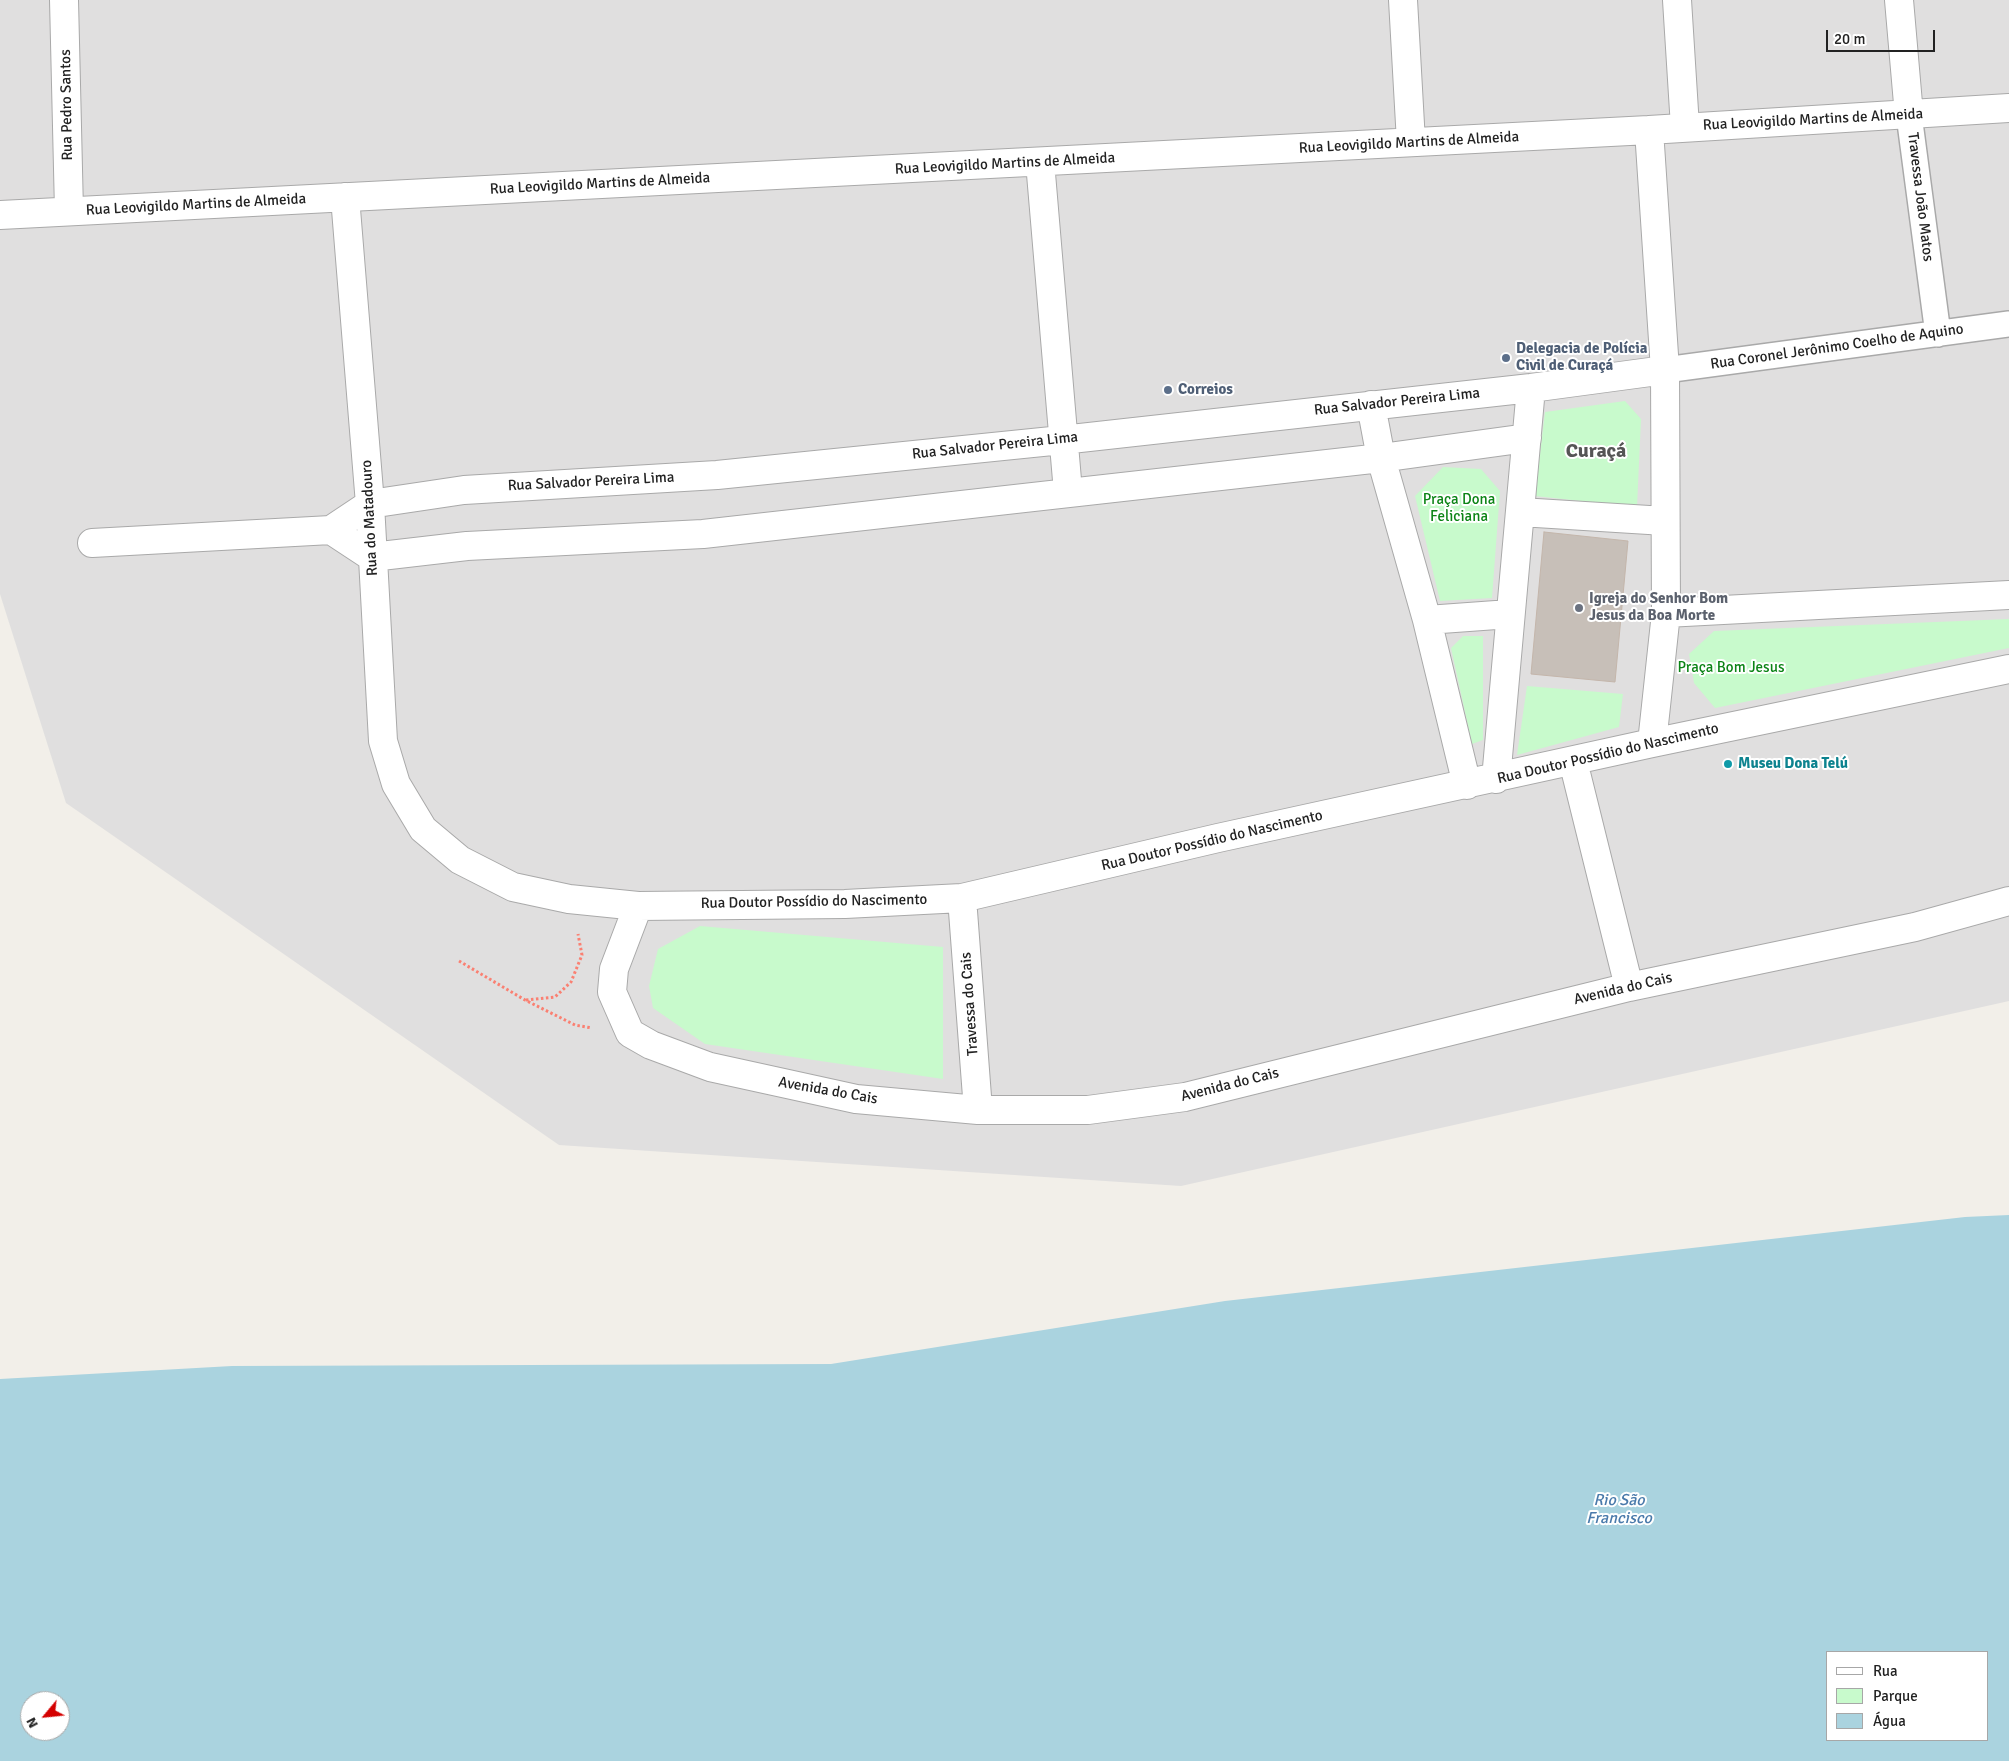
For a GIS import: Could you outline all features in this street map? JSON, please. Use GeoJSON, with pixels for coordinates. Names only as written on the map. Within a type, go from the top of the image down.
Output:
{"type":"FeatureCollection","features":[{"type":"Feature","properties":{"kind":"street","name":"Rua Pedro Santos"},"geometry":{"type":"LineString","coordinates":[[64,0],[69,211]]}},
{"type":"Feature","properties":{"kind":"street"},"geometry":{"type":"LineString","coordinates":[[1403,0],[1411,142]]}},
{"type":"Feature","properties":{"kind":"street"},"geometry":{"type":"LineString","coordinates":[[1677,0],[1685,127]]}},
{"type":"Feature","properties":{"kind":"street","name":"Travessa João Matos"},"geometry":{"type":"LineString","coordinates":[[1899,0],[1909,115],[1938,334]]}},
{"type":"Feature","properties":{"kind":"street","name":"Rua Leovigildo Martins de Almeida"},"geometry":{"type":"LineString","coordinates":[[0,215],[1649,130],[2009,108]]}},
{"type":"Feature","properties":{"kind":"street"},"geometry":{"type":"LineString","coordinates":[[1649,130],[1665,370],[1666,613],[1652,743]]}},
{"type":"Feature","properties":{"kind":"street"},"geometry":{"type":"LineString","coordinates":[[1040,162],[1062,440],[1068,492]]}},
{"type":"Feature","properties":{"kind":"street","name":"Rua do Matadouro"},"geometry":{"type":"LineString","coordinates":[[345,197],[370,504],[383,740],[396,784],[423,829]]}},
{"type":"Feature","properties":{"kind":"street","name":"Rua Coronel Jerônimo Coelho de Aquino"},"geometry":{"type":"LineString","coordinates":[[1665,370],[2009,324]]}},
{"type":"Feature","properties":{"kind":"street","name":"Rua Salvador Pereira Lima"},"geometry":{"type":"LineString","coordinates":[[331,530],[370,504],[464,490],[717,475],[1062,440],[1530,388],[1665,370]]}},
{"type":"Feature","properties":{"kind":"street"},"geometry":{"type":"LineString","coordinates":[[1496,779],[1530,388]]}},
{"type":"Feature","properties":{"kind":"street"},"geometry":{"type":"LineString","coordinates":[[1371,405],[1381,458],[1427,620],[1467,785]]}},
{"type":"Feature","properties":{"kind":"street"},"geometry":{"type":"LineString","coordinates":[[92,543],[331,530],[372,557],[467,546],[703,534],[1381,458],[1527,438]]}},
{"type":"Feature","properties":{"kind":"street"},"geometry":{"type":"LineString","coordinates":[[1520,512],[1665,521]]}},
{"type":"Feature","properties":{"kind":"street"},"geometry":{"type":"LineString","coordinates":[[1666,613],[2009,595]]}},
{"type":"Feature","properties":{"kind":"street"},"geometry":{"type":"LineString","coordinates":[[1427,620],[1510,614]]}},
{"type":"Feature","properties":{"kind":"street","name":"Rua Doutor Possídio do Nascimento"},"geometry":{"type":"LineString","coordinates":[[423,829],[460,860],[514,887],[569,899],[638,906],[845,904],[962,898],[1218,838],[1496,779],[1652,743],[2009,668]]}},
{"type":"Feature","properties":{"kind":"street"},"geometry":{"type":"LineString","coordinates":[[1573,761],[1629,987]]}},
{"type":"Feature","properties":{"kind":"street","name":"Travessa do Cais"},"geometry":{"type":"LineString","coordinates":[[962,898],[978,1110]]}},
{"type":"Feature","properties":{"kind":"street","name":"Avenida do Cais"},"geometry":{"type":"LineString","coordinates":[[630,1033],[651,1045],[710,1067],[856,1099],[978,1110],[1088,1110],[1185,1097],[1629,987],[1915,927],[2009,901]]}},
{"type":"Feature","properties":{"kind":"street"},"geometry":{"type":"LineString","coordinates":[[630,1033],[612,992],[614,970],[638,906]]}},
{"type":"Feature","properties":{"kind":"path"},"geometry":{"type":"LineString","coordinates":[[525,1000],[555,997],[571,982],[582,955],[569,899]]}},
{"type":"Feature","properties":{"kind":"path"},"geometry":{"type":"LineString","coordinates":[[459,961],[525,1000],[574,1025],[630,1033]]}},
{"type":"Feature","properties":{"kind":"shaded area"},"geometry":{"type":"Polygon","coordinates":[[[0,0],[2009,0],[2009,1001],[1181,1186],[559,1145],[66,803],[0,594],[0,0]]]}},
{"type":"Feature","properties":{"kind":"green space","name":"Praça Dona Feliciana"},"geometry":{"type":"Polygon","coordinates":[[[1625,401],[1641,419],[1637,507],[1535,496],[1545,412],[1625,401]]]}},
{"type":"Feature","properties":{"kind":"green space","name":"Praça Dona Feliciana"},"geometry":{"type":"Polygon","coordinates":[[[1443,467],[1481,469],[1500,491],[1492,598],[1440,601],[1415,496],[1443,467]]]}},
{"type":"Feature","properties":{"kind":"green space","name":"Praça Bom Jesus"},"geometry":{"type":"Polygon","coordinates":[[[2009,619],[2009,648],[1715,708],[1694,683],[1689,654],[1714,631],[2009,619]]]}},
{"type":"Feature","properties":{"kind":"green space"},"geometry":{"type":"Polygon","coordinates":[[[1463,636],[1483,636],[1483,740],[1472,744],[1451,648],[1463,636]]]}},
{"type":"Feature","properties":{"kind":"green space"},"geometry":{"type":"Polygon","coordinates":[[[1527,686],[1623,694],[1619,727],[1517,755],[1527,686]]]}},
{"type":"Feature","properties":{"kind":"green space"},"geometry":{"type":"Polygon","coordinates":[[[700,926],[943,947],[943,1079],[705,1044],[653,1008],[649,986],[658,949],[700,926]]]}},
{"type":"Feature","properties":{"kind":"water","name":"Rio São Francisco"},"geometry":{"type":"Polygon","coordinates":[[[2009,1215],[2009,1761],[0,1761],[0,1379],[232,1366],[831,1364],[1225,1301],[1965,1217],[2009,1215]]]}},
{"type":"Feature","properties":{"kind":"building","name":"Igreja do Senhor Bom Jesus da Boa Morte"},"geometry":{"type":"Polygon","coordinates":[[[1544,532],[1628,541],[1615,682],[1531,674],[1544,532]]]}},
{"type":"Feature","properties":{"kind":"place","name":"Delegacia de Polícia Civil de Curaçá"},"geometry":{"type":"Point","coordinates":[1506,358]}},
{"type":"Feature","properties":{"kind":"place","name":"Correios"},"geometry":{"type":"Point","coordinates":[1168,390]}},
{"type":"Feature","properties":{"kind":"place","name":"Igreja do Senhor Bom Jesus da Boa Morte"},"geometry":{"type":"Point","coordinates":[1579,608]}},
{"type":"Feature","properties":{"kind":"place","name":"Museu Dona Telú"},"geometry":{"type":"Point","coordinates":[1728,764]}},
{"type":"Feature","properties":{"kind":"district","name":"Curaçá"},"geometry":{"type":"Point","coordinates":[1596,452]}}]}
